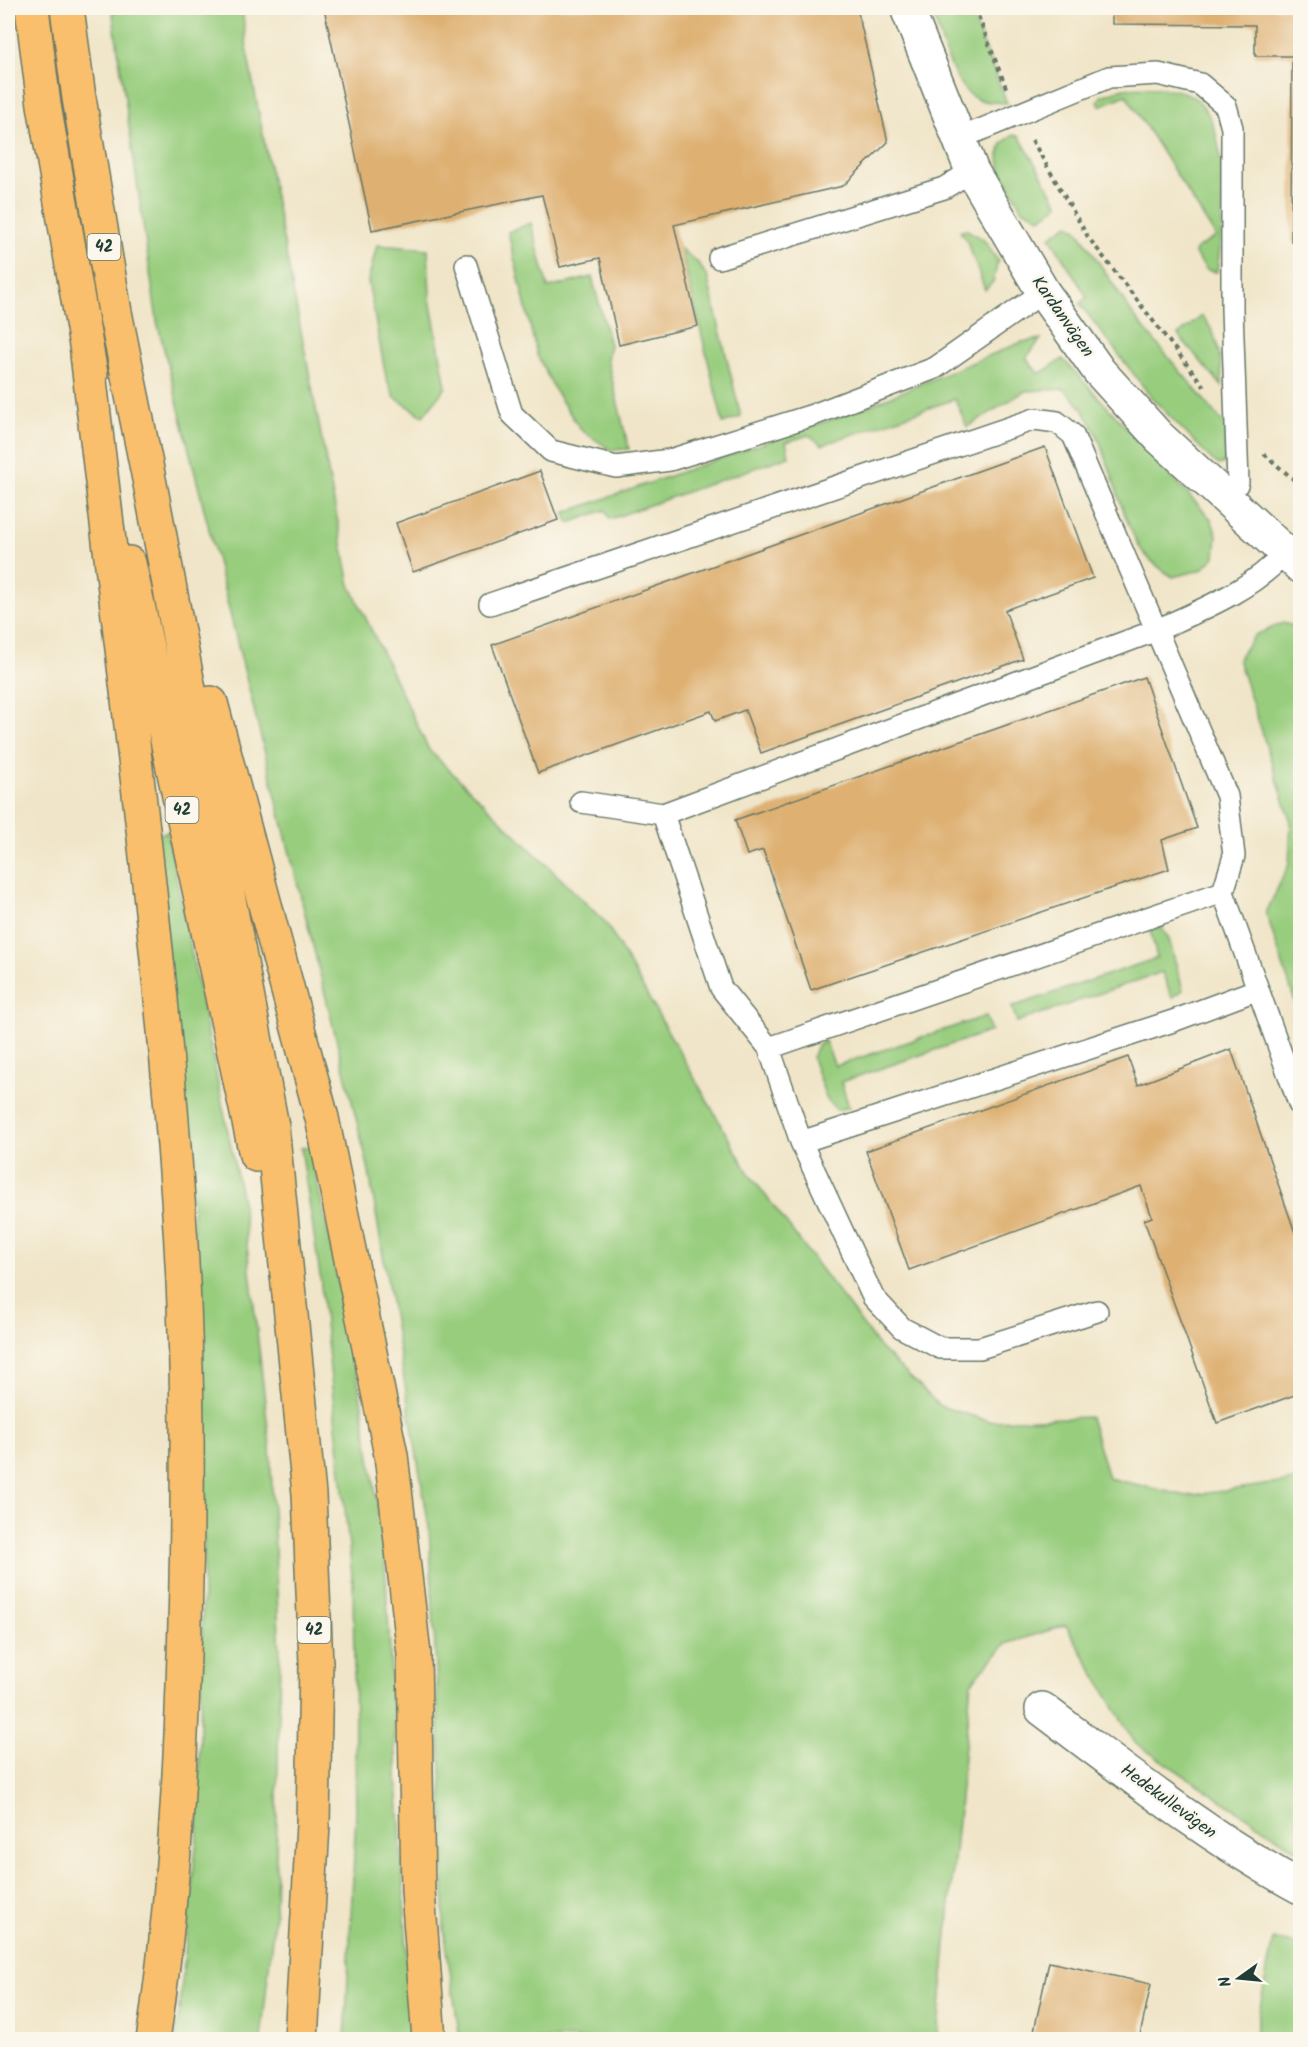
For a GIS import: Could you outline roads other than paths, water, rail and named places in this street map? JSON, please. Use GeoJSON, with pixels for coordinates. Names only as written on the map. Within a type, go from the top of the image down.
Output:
{"type":"FeatureCollection","features":[{"type":"Feature","properties":{"kind":"main road","name":"42"},"geometry":{"type":"LineString","coordinates":[[32,8],[46,116],[87,354],[250,1131],[284,1264]]}},
{"type":"Feature","properties":{"kind":"main road","name":"42"},"geometry":{"type":"LineString","coordinates":[[68,8],[79,98],[115,312],[272,1126],[284,1264],[309,1494],[316,1664],[313,1824],[301,2040]]}},
{"type":"Feature","properties":{"kind":"main road"},"geometry":{"type":"LineString","coordinates":[[87,354],[165,1038],[178,1204],[185,1359],[187,1583],[180,1761],[162,1978],[153,2040]]}},
{"type":"Feature","properties":{"kind":"main road"},"geometry":{"type":"LineString","coordinates":[[150,484],[242,814],[322,1118],[391,1455],[414,1654],[418,1892],[429,2040]]}},
{"type":"Feature","properties":{"kind":"street","name":"Kardanvägen"},"geometry":{"type":"LineString","coordinates":[[907,8],[972,171],[1043,292],[1100,371],[1159,437],[1226,501],[1293,560]]}},
{"type":"Feature","properties":{"kind":"street","name":"Hedekullevägen"},"geometry":{"type":"LineString","coordinates":[[1042,1709],[1182,1814],[1246,1858],[1300,1887]]}},
{"type":"Feature","properties":{"kind":"lane"},"geometry":{"type":"LineString","coordinates":[[958,139],[1109,77],[1158,74],[1200,84],[1226,106],[1232,128],[1232,309],[1238,483],[1226,501]]}},
{"type":"Feature","properties":{"kind":"lane"},"geometry":{"type":"LineString","coordinates":[[719,258],[944,189],[972,171]]}},
{"type":"Feature","properties":{"kind":"lane"},"geometry":{"type":"LineString","coordinates":[[466,265],[512,414],[551,451],[616,467],[670,460],[813,415],[935,368],[1043,292]]}},
{"type":"Feature","properties":{"kind":"lane"},"geometry":{"type":"LineString","coordinates":[[490,604],[1035,419],[1057,422],[1073,435],[1227,796],[1234,856],[1223,892],[1256,990],[1300,1106]]}},
{"type":"Feature","properties":{"kind":"lane"},"geometry":{"type":"LineString","coordinates":[[581,802],[663,814],[1157,630],[1203,609],[1293,560]]}},
{"type":"Feature","properties":{"kind":"lane"},"geometry":{"type":"LineString","coordinates":[[663,814],[721,988],[769,1048],[801,1142],[873,1297],[902,1328],[940,1348],[980,1348],[1097,1311]]}},
{"type":"Feature","properties":{"kind":"lane"},"geometry":{"type":"LineString","coordinates":[[769,1048],[1223,892]]}},
{"type":"Feature","properties":{"kind":"lane"},"geometry":{"type":"LineString","coordinates":[[801,1142],[1173,1021],[1256,990]]}}]}
